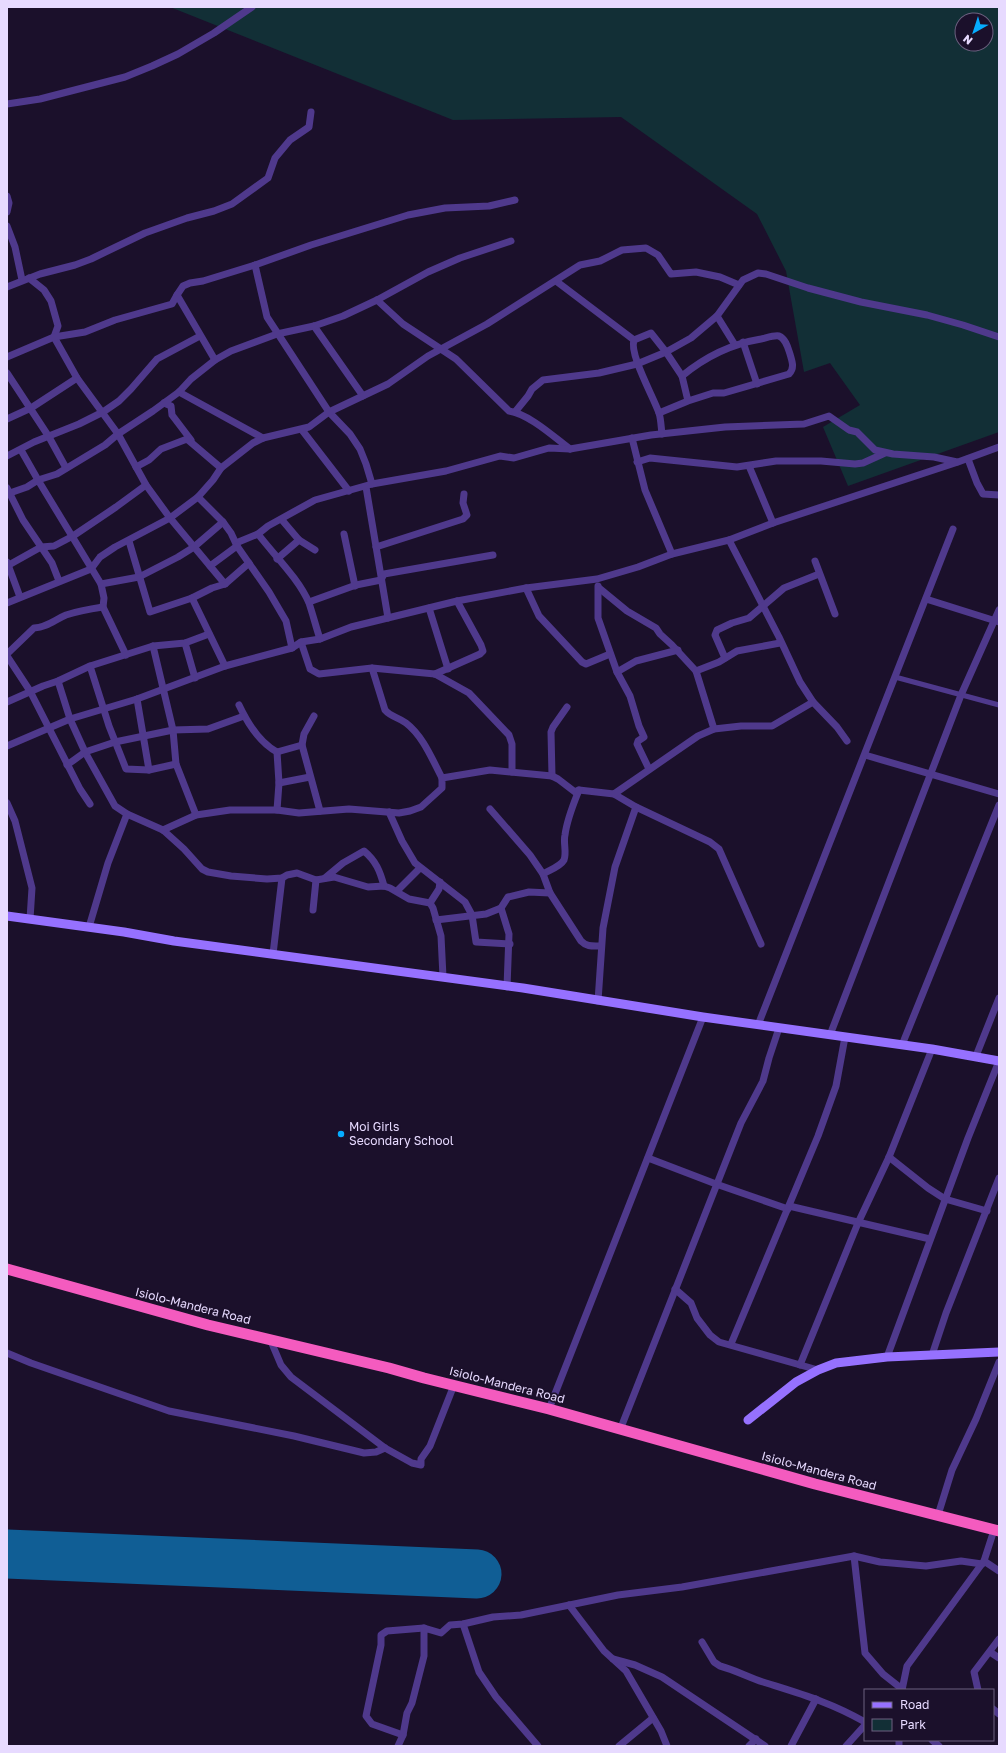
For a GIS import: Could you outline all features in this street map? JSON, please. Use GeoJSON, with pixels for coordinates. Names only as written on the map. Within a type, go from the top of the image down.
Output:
{"type":"FeatureCollection","features":[{"type":"Feature","properties":{"kind":"highway","name":"Isiolo-Mandera Road"},"geometry":{"type":"LineString","coordinates":[[7,1269],[208,1325],[390,1368],[549,1409],[815,1484],[938,1514],[996,1530]]}},
{"type":"Feature","properties":{"kind":"main road"},"geometry":{"type":"LineString","coordinates":[[7,916],[89,927],[174,941],[443,977],[779,1028],[932,1048],[999,1061]]}},
{"type":"Feature","properties":{"kind":"main road"},"geometry":{"type":"LineString","coordinates":[[748,1420],[796,1382],[818,1370],[836,1364],[887,1357],[999,1352]]}},
{"type":"Feature","properties":{"kind":"street"},"geometry":{"type":"LineString","coordinates":[[7,104],[40,99],[125,77],[178,54],[252,7]]}},
{"type":"Feature","properties":{"kind":"street"},"geometry":{"type":"LineString","coordinates":[[7,287],[26,279],[75,265],[145,233],[232,204],[268,178],[276,158],[290,140],[309,127],[311,112]]}},
{"type":"Feature","properties":{"kind":"street"},"geometry":{"type":"LineString","coordinates":[[7,196],[7,212]]}},
{"type":"Feature","properties":{"kind":"street"},"geometry":{"type":"LineString","coordinates":[[7,357],[54,337],[85,332],[115,320],[172,304],[176,295],[183,286],[190,283],[202,281],[255,265],[312,244],[408,215],[445,208],[489,206],[515,200]]}},
{"type":"Feature","properties":{"kind":"street"},"geometry":{"type":"LineString","coordinates":[[7,226],[26,279],[44,290],[51,301],[58,326],[54,337],[77,378],[118,434],[146,485],[170,518],[225,584]]}},
{"type":"Feature","properties":{"kind":"street"},"geometry":{"type":"LineString","coordinates":[[59,581],[52,563],[8,492],[57,474],[105,445],[118,434],[179,392],[191,379],[215,360],[245,345],[276,334],[314,326],[343,316],[428,272],[479,252],[511,242]]}},
{"type":"Feature","properties":{"kind":"street"},"geometry":{"type":"LineString","coordinates":[[7,603],[59,581],[91,570],[100,557],[115,547],[129,541],[170,518],[198,497],[221,468],[244,449],[262,438],[302,430],[309,427],[329,412],[388,384],[440,349],[487,324],[580,265],[600,261],[616,252],[646,248],[658,255],[671,274],[696,272],[720,277],[739,285]]}},
{"type":"Feature","properties":{"kind":"street"},"geometry":{"type":"LineString","coordinates":[[255,265],[267,317],[276,334],[329,412],[350,434],[360,449],[366,464],[380,580],[388,618]]}},
{"type":"Feature","properties":{"kind":"street"},"geometry":{"type":"LineString","coordinates":[[515,412],[532,389],[543,380],[599,373],[638,364],[666,352],[691,338],[717,316],[743,280],[753,274],[758,273],[766,274],[808,288],[963,325],[999,337]]}},
{"type":"Feature","properties":{"kind":"street"},"geometry":{"type":"LineString","coordinates":[[556,280],[634,340]]}},
{"type":"Feature","properties":{"kind":"street"},"geometry":{"type":"LineString","coordinates":[[176,295],[215,360]]}},
{"type":"Feature","properties":{"kind":"street"},"geometry":{"type":"LineString","coordinates":[[376,300],[404,324],[456,359],[509,411],[515,412],[570,449]]}},
{"type":"Feature","properties":{"kind":"street"},"geometry":{"type":"LineString","coordinates":[[717,316],[735,345]]}},
{"type":"Feature","properties":{"kind":"street"},"geometry":{"type":"LineString","coordinates":[[314,326],[364,396]]}},
{"type":"Feature","properties":{"kind":"street"},"geometry":{"type":"LineString","coordinates":[[634,340],[650,332],[682,376],[688,401]]}},
{"type":"Feature","properties":{"kind":"street"},"geometry":{"type":"LineString","coordinates":[[7,456],[103,412],[120,401],[156,359],[200,336]]}},
{"type":"Feature","properties":{"kind":"street"},"geometry":{"type":"LineString","coordinates":[[659,413],[713,393],[724,393],[789,374],[792,371],[793,364],[787,345],[783,339],[778,336],[743,342],[735,345],[707,357],[682,376]]}},
{"type":"Feature","properties":{"kind":"street"},"geometry":{"type":"LineString","coordinates":[[634,340],[633,344],[638,364],[659,413],[662,434]]}},
{"type":"Feature","properties":{"kind":"street"},"geometry":{"type":"LineString","coordinates":[[743,342],[757,384]]}},
{"type":"Feature","properties":{"kind":"street"},"geometry":{"type":"LineString","coordinates":[[7,373],[31,408],[66,468]]}},
{"type":"Feature","properties":{"kind":"street"},"geometry":{"type":"LineString","coordinates":[[7,419],[31,408],[77,378]]}},
{"type":"Feature","properties":{"kind":"street"},"geometry":{"type":"LineString","coordinates":[[179,392],[262,438]]}},
{"type":"Feature","properties":{"kind":"street"},"geometry":{"type":"LineString","coordinates":[[164,403],[171,406],[172,415],[191,440],[221,468]]}},
{"type":"Feature","properties":{"kind":"street"},"geometry":{"type":"LineString","coordinates":[[210,566],[237,544],[258,534],[268,526],[282,520],[315,500],[369,486],[446,471],[500,456],[514,458],[549,448],[570,449],[632,438],[732,427],[804,424],[829,416],[849,430],[857,432],[875,450],[885,453],[934,457],[958,462]]}},
{"type":"Feature","properties":{"kind":"street"},"geometry":{"type":"LineString","coordinates":[[302,430],[349,491]]}},
{"type":"Feature","properties":{"kind":"street"},"geometry":{"type":"LineString","coordinates":[[632,438],[645,490],[672,554]]}},
{"type":"Feature","properties":{"kind":"street"},"geometry":{"type":"LineString","coordinates":[[136,467],[149,460],[161,449],[185,439],[191,440]]}},
{"type":"Feature","properties":{"kind":"street"},"geometry":{"type":"LineString","coordinates":[[8,744],[51,729],[70,719],[136,699],[225,666],[292,648],[301,642],[320,639],[351,627],[457,601],[526,588],[597,579],[638,567],[672,554],[729,540],[772,523],[968,459],[999,447]]}},
{"type":"Feature","properties":{"kind":"street"},"geometry":{"type":"LineString","coordinates":[[21,450],[73,536],[91,570],[101,584],[104,598],[102,607],[126,655]]}},
{"type":"Feature","properties":{"kind":"street"},"geometry":{"type":"LineString","coordinates":[[637,462],[650,458],[725,466],[749,466],[776,461],[821,461],[856,464],[863,463],[885,453]]}},
{"type":"Feature","properties":{"kind":"street"},"geometry":{"type":"LineString","coordinates":[[968,459],[983,494],[999,495]]}},
{"type":"Feature","properties":{"kind":"street"},"geometry":{"type":"LineString","coordinates":[[749,466],[772,523]]}},
{"type":"Feature","properties":{"kind":"street"},"geometry":{"type":"LineString","coordinates":[[20,597],[8,564],[41,547],[54,546],[73,536],[116,508],[146,485]]}},
{"type":"Feature","properties":{"kind":"street"},"geometry":{"type":"LineString","coordinates":[[376,547],[463,519],[467,515],[464,504],[464,494]]}},
{"type":"Feature","properties":{"kind":"street"},"geometry":{"type":"LineString","coordinates":[[198,497],[223,522],[270,592],[286,621],[292,648]]}},
{"type":"Feature","properties":{"kind":"street"},"geometry":{"type":"LineString","coordinates":[[282,520],[299,540],[314,550]]}},
{"type":"Feature","properties":{"kind":"street"},"geometry":{"type":"LineString","coordinates":[[101,584],[139,577],[194,547],[223,522]]}},
{"type":"Feature","properties":{"kind":"street"},"geometry":{"type":"LineString","coordinates":[[758,1025],[953,529]]}},
{"type":"Feature","properties":{"kind":"street"},"geometry":{"type":"LineString","coordinates":[[258,534],[289,572],[308,602],[320,639]]}},
{"type":"Feature","properties":{"kind":"street"},"geometry":{"type":"LineString","coordinates":[[344,534],[355,586]]}},
{"type":"Feature","properties":{"kind":"street"},"geometry":{"type":"LineString","coordinates":[[277,559],[299,540]]}},
{"type":"Feature","properties":{"kind":"street"},"geometry":{"type":"LineString","coordinates":[[729,540],[762,606],[779,636],[780,643],[800,682],[813,702],[837,727],[847,741]]}},
{"type":"Feature","properties":{"kind":"street"},"geometry":{"type":"LineString","coordinates":[[129,541],[150,612],[192,598],[212,588],[225,584],[250,563]]}},
{"type":"Feature","properties":{"kind":"street"},"geometry":{"type":"LineString","coordinates":[[308,602],[355,586],[380,580],[384,574],[493,555]]}},
{"type":"Feature","properties":{"kind":"street"},"geometry":{"type":"LineString","coordinates":[[815,561],[835,614]]}},
{"type":"Feature","properties":{"kind":"street"},"geometry":{"type":"LineString","coordinates":[[725,658],[715,634],[717,630],[732,623],[750,618],[784,588],[819,574]]}},
{"type":"Feature","properties":{"kind":"street"},"geometry":{"type":"LineString","coordinates":[[597,579],[599,588],[598,618],[610,654],[617,672],[630,696],[637,722],[644,737],[637,744],[649,769]]}},
{"type":"Feature","properties":{"kind":"street"},"geometry":{"type":"LineString","coordinates":[[526,588],[539,616],[582,662],[586,664],[610,654]]}},
{"type":"Feature","properties":{"kind":"street"},"geometry":{"type":"LineString","coordinates":[[599,588],[627,611],[656,628],[696,671],[714,729]]}},
{"type":"Feature","properties":{"kind":"street"},"geometry":{"type":"LineString","coordinates":[[192,598],[225,666]]}},
{"type":"Feature","properties":{"kind":"street"},"geometry":{"type":"LineString","coordinates":[[926,599],[997,621]]}},
{"type":"Feature","properties":{"kind":"street"},"geometry":{"type":"LineString","coordinates":[[435,674],[480,654],[483,651],[457,601]]}},
{"type":"Feature","properties":{"kind":"street"},"geometry":{"type":"LineString","coordinates":[[90,804],[67,765],[51,729],[30,691],[7,655],[34,628],[44,627],[64,616],[79,611],[102,607]]}},
{"type":"Feature","properties":{"kind":"street"},"geometry":{"type":"LineString","coordinates":[[429,608],[448,669]]}},
{"type":"Feature","properties":{"kind":"street"},"geometry":{"type":"LineString","coordinates":[[830,1035],[961,695],[997,621],[999,610]]}},
{"type":"Feature","properties":{"kind":"street"},"geometry":{"type":"LineString","coordinates":[[7,702],[90,666],[153,646],[185,643],[209,634]]}},
{"type":"Feature","properties":{"kind":"street"},"geometry":{"type":"LineString","coordinates":[[301,642],[310,669],[319,674],[372,668],[435,674],[469,693],[509,735],[512,744],[512,772]]}},
{"type":"Feature","properties":{"kind":"street"},"geometry":{"type":"LineString","coordinates":[[185,643],[196,678]]}},
{"type":"Feature","properties":{"kind":"street"},"geometry":{"type":"LineString","coordinates":[[696,671],[738,651],[780,643]]}},
{"type":"Feature","properties":{"kind":"street"},"geometry":{"type":"LineString","coordinates":[[153,646],[173,730],[176,764],[196,815]]}},
{"type":"Feature","properties":{"kind":"street"},"geometry":{"type":"LineString","coordinates":[[617,672],[636,661],[678,650]]}},
{"type":"Feature","properties":{"kind":"street"},"geometry":{"type":"LineString","coordinates":[[90,666],[115,742],[126,769],[149,770],[176,764]]}},
{"type":"Feature","properties":{"kind":"street"},"geometry":{"type":"LineString","coordinates":[[164,830],[196,815],[230,810],[277,810],[299,813],[349,809],[399,813],[421,807],[442,788],[442,778],[430,754],[415,732],[405,723],[390,716],[385,710],[372,668]]}},
{"type":"Feature","properties":{"kind":"street"},"geometry":{"type":"LineString","coordinates":[[895,677],[999,705]]}},
{"type":"Feature","properties":{"kind":"street"},"geometry":{"type":"LineString","coordinates":[[58,681],[70,719],[85,752],[115,806],[128,814],[164,830],[202,868],[208,872],[258,879],[282,878],[287,875],[298,873],[316,880],[334,877],[368,887],[384,886],[397,891],[409,899],[430,904],[433,908],[441,936],[443,977]]}},
{"type":"Feature","properties":{"kind":"street"},"geometry":{"type":"LineString","coordinates":[[136,699],[149,770]]}},
{"type":"Feature","properties":{"kind":"street"},"geometry":{"type":"LineString","coordinates":[[614,794],[690,740],[714,729],[741,726],[772,726],[813,702]]}},
{"type":"Feature","properties":{"kind":"street"},"geometry":{"type":"LineString","coordinates":[[239,705],[244,716],[265,743],[277,752],[279,782],[277,810]]}},
{"type":"Feature","properties":{"kind":"street"},"geometry":{"type":"LineString","coordinates":[[552,776],[551,732],[567,707]]}},
{"type":"Feature","properties":{"kind":"street"},"geometry":{"type":"LineString","coordinates":[[67,765],[85,752],[115,742],[173,730],[208,729],[244,716]]}},
{"type":"Feature","properties":{"kind":"street"},"geometry":{"type":"LineString","coordinates":[[314,716],[304,734],[302,745],[320,811]]}},
{"type":"Feature","properties":{"kind":"street"},"geometry":{"type":"LineString","coordinates":[[277,752],[302,745]]}},
{"type":"Feature","properties":{"kind":"street"},"geometry":{"type":"LineString","coordinates":[[865,755],[999,794]]}},
{"type":"Feature","properties":{"kind":"street"},"geometry":{"type":"LineString","coordinates":[[442,778],[490,770],[552,776],[575,792],[579,790],[614,794],[636,807],[710,842],[719,849],[761,944]]}},
{"type":"Feature","properties":{"kind":"street"},"geometry":{"type":"LineString","coordinates":[[279,782],[310,777]]}},
{"type":"Feature","properties":{"kind":"street"},"geometry":{"type":"LineString","coordinates":[[543,874],[564,860],[564,837],[567,822],[579,790]]}},
{"type":"Feature","properties":{"kind":"street"},"geometry":{"type":"LineString","coordinates":[[7,803],[15,821],[32,888],[30,919]]}},
{"type":"Feature","properties":{"kind":"street"},"geometry":{"type":"LineString","coordinates":[[902,1045],[999,805]]}},
{"type":"Feature","properties":{"kind":"street"},"geometry":{"type":"LineString","coordinates":[[598,1001],[603,928],[615,867],[636,807]]}},
{"type":"Feature","properties":{"kind":"street"},"geometry":{"type":"LineString","coordinates":[[490,809],[521,843],[543,874],[550,893],[581,941],[586,945],[601,946]]}},
{"type":"Feature","properties":{"kind":"street"},"geometry":{"type":"LineString","coordinates":[[389,812],[409,854],[420,868],[462,899],[472,915],[476,942],[510,944]]}},
{"type":"Feature","properties":{"kind":"street"},"geometry":{"type":"LineString","coordinates":[[89,927],[108,863],[128,814]]}},
{"type":"Feature","properties":{"kind":"street"},"geometry":{"type":"LineString","coordinates":[[324,879],[343,863],[364,851],[374,860],[378,867],[384,886]]}},
{"type":"Feature","properties":{"kind":"street"},"geometry":{"type":"LineString","coordinates":[[397,891],[420,868]]}},
{"type":"Feature","properties":{"kind":"street"},"geometry":{"type":"LineString","coordinates":[[273,954],[282,878]]}},
{"type":"Feature","properties":{"kind":"street"},"geometry":{"type":"LineString","coordinates":[[313,910],[316,880]]}},
{"type":"Feature","properties":{"kind":"street"},"geometry":{"type":"LineString","coordinates":[[430,904],[439,889],[440,882]]}},
{"type":"Feature","properties":{"kind":"street"},"geometry":{"type":"LineString","coordinates":[[436,920],[486,914],[501,908],[508,897],[529,892],[550,893]]}},
{"type":"Feature","properties":{"kind":"street"},"geometry":{"type":"LineString","coordinates":[[501,908],[509,934],[510,944],[507,987]]}},
{"type":"Feature","properties":{"kind":"street"},"geometry":{"type":"LineString","coordinates":[[976,1056],[999,998]]}},
{"type":"Feature","properties":{"kind":"street"},"geometry":{"type":"LineString","coordinates":[[549,1409],[703,1017]]}},
{"type":"Feature","properties":{"kind":"street"},"geometry":{"type":"LineString","coordinates":[[620,1430],[716,1184],[741,1123],[763,1081],[768,1058],[779,1028]]}},
{"type":"Feature","properties":{"kind":"street"},"geometry":{"type":"LineString","coordinates":[[731,1344],[818,1136],[836,1086],[845,1037]]}},
{"type":"Feature","properties":{"kind":"street"},"geometry":{"type":"LineString","coordinates":[[800,1365],[858,1223],[889,1157],[932,1048]]}},
{"type":"Feature","properties":{"kind":"street"},"geometry":{"type":"LineString","coordinates":[[887,1357],[945,1198],[999,1061]]}},
{"type":"Feature","properties":{"kind":"street"},"geometry":{"type":"LineString","coordinates":[[889,1157],[928,1188],[945,1198],[987,1211]]}},
{"type":"Feature","properties":{"kind":"street"},"geometry":{"type":"LineString","coordinates":[[648,1158],[716,1184],[789,1207],[930,1239]]}},
{"type":"Feature","properties":{"kind":"street"},"geometry":{"type":"LineString","coordinates":[[932,1355],[946,1313],[999,1178]]}},
{"type":"Feature","properties":{"kind":"street"},"geometry":{"type":"LineString","coordinates":[[675,1288],[691,1303],[697,1318],[710,1335],[719,1342],[731,1344],[818,1370]]}},
{"type":"Feature","properties":{"kind":"street"},"geometry":{"type":"LineString","coordinates":[[270,1339],[281,1365],[291,1377],[385,1448],[412,1463],[421,1465],[422,1459],[430,1446],[454,1385]]}},
{"type":"Feature","properties":{"kind":"street"},"geometry":{"type":"LineString","coordinates":[[7,1353],[31,1363],[169,1411],[294,1436],[364,1453],[376,1452],[385,1448]]}},
{"type":"Feature","properties":{"kind":"street"},"geometry":{"type":"LineString","coordinates":[[938,1514],[952,1470],[976,1419],[999,1362]]}},
{"type":"Feature","properties":{"kind":"street"},"geometry":{"type":"LineString","coordinates":[[902,1689],[904,1675],[912,1658],[983,1563],[996,1530]]}},
{"type":"Feature","properties":{"kind":"street"},"geometry":{"type":"LineString","coordinates":[[854,1556],[865,1653],[883,1674],[902,1689]]}},
{"type":"Feature","properties":{"kind":"street"},"geometry":{"type":"LineString","coordinates":[[403,1734],[372,1724],[366,1716],[381,1635],[386,1631],[424,1628],[441,1632],[450,1625],[463,1624],[493,1617],[520,1615],[618,1595],[682,1587],[854,1556],[880,1562],[926,1566],[961,1561],[983,1563],[999,1571]]}},
{"type":"Feature","properties":{"kind":"street"},"geometry":{"type":"LineString","coordinates":[[569,1605],[604,1650],[626,1671],[661,1731],[667,1746]]}},
{"type":"Feature","properties":{"kind":"street"},"geometry":{"type":"LineString","coordinates":[[463,1624],[479,1672],[496,1697],[535,1745]]}},
{"type":"Feature","properties":{"kind":"street"},"geometry":{"type":"LineString","coordinates":[[398,1746],[403,1734],[407,1713],[412,1703],[424,1656],[424,1628]]}},
{"type":"Feature","properties":{"kind":"street"},"geometry":{"type":"LineString","coordinates":[[978,1689],[974,1672],[999,1639]]}},
{"type":"Feature","properties":{"kind":"street"},"geometry":{"type":"LineString","coordinates":[[702,1642],[714,1662],[720,1666],[770,1684],[800,1692],[842,1709],[864,1721]]}},
{"type":"Feature","properties":{"kind":"street"},"geometry":{"type":"LineString","coordinates":[[990,1652],[999,1658]]}},
{"type":"Feature","properties":{"kind":"street"},"geometry":{"type":"LineString","coordinates":[[613,1659],[635,1665],[662,1677],[765,1746]]}},
{"type":"Feature","properties":{"kind":"street"},"geometry":{"type":"LineString","coordinates":[[791,1746],[816,1699]]}},
{"type":"Feature","properties":{"kind":"street"},"geometry":{"type":"LineString","coordinates":[[619,1746],[653,1718]]}},
{"type":"Feature","properties":{"kind":"street"},"geometry":{"type":"LineString","coordinates":[[846,1746],[864,1726]]}},
{"type":"Feature","properties":{"kind":"street"},"geometry":{"type":"LineString","coordinates":[[749,1746],[756,1739]]}},
{"type":"Feature","properties":{"kind":"green space"},"geometry":{"type":"Polygon","coordinates":[[[170,7],[999,7],[999,432],[848,486],[823,427],[860,405],[830,363],[804,372],[786,271],[757,214],[621,117],[453,120],[170,7]]]}},
{"type":"Feature","properties":{"kind":"runway"},"geometry":{"type":"LineString","coordinates":[[7,1554],[477,1574]]}},
{"type":"Feature","properties":{"kind":"place","name":"Moi Girls Secondary School"},"geometry":{"type":"Point","coordinates":[341,1134]}}]}
